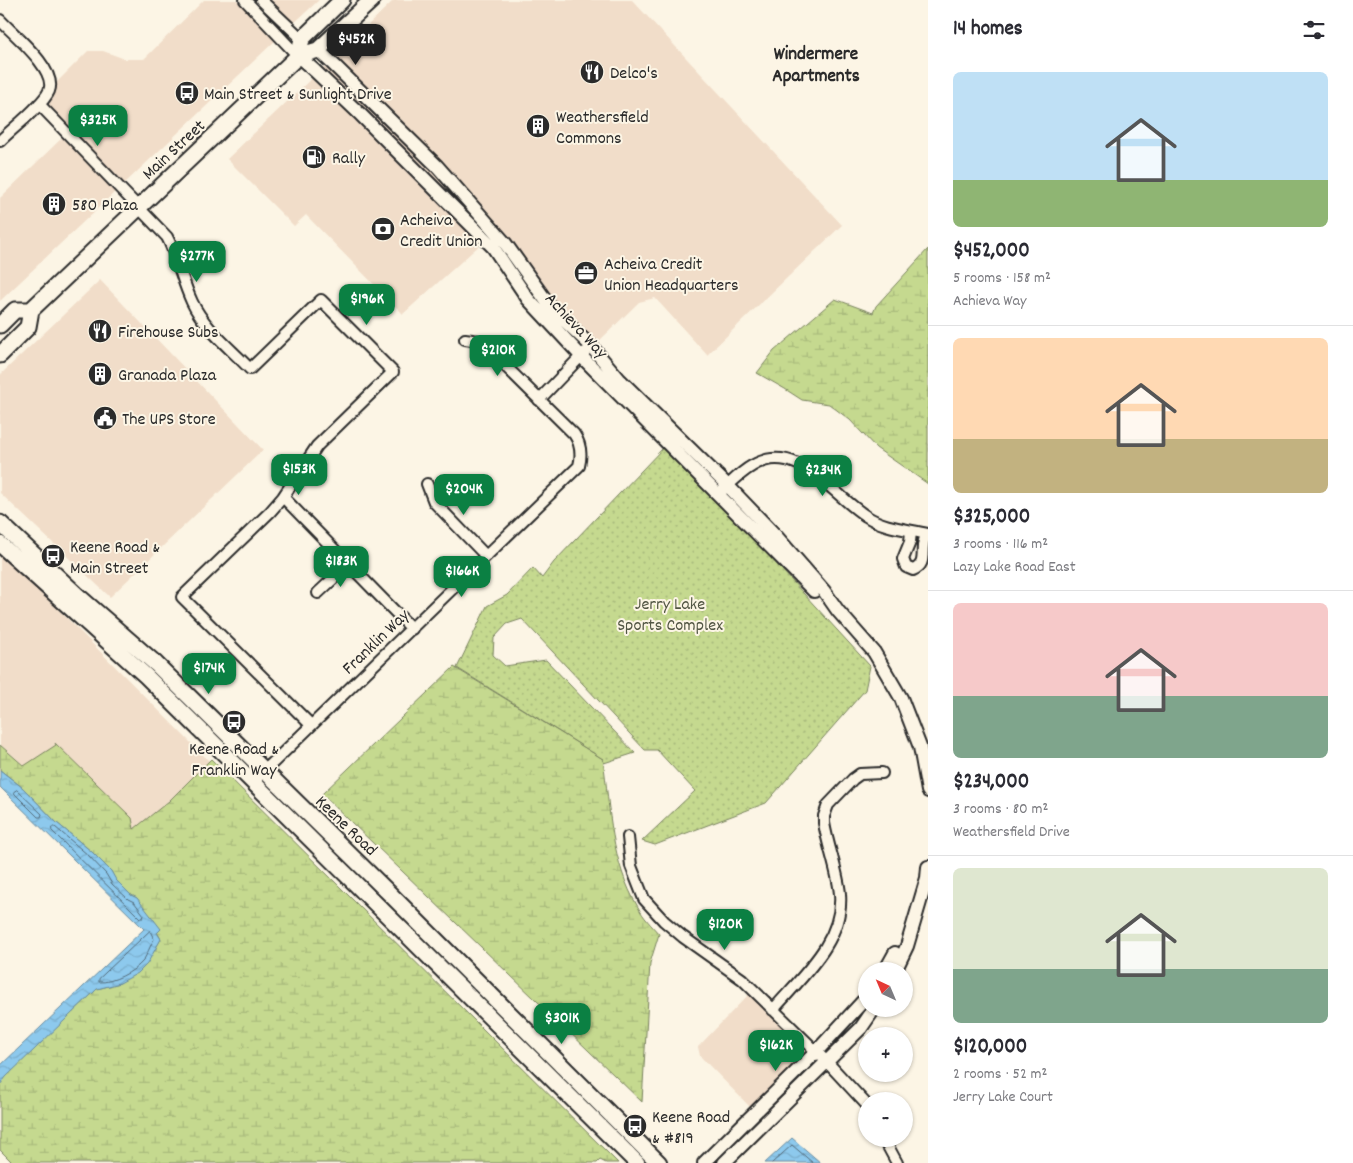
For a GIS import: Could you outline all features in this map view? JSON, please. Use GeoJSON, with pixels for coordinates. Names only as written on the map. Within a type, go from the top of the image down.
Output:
{"type":"FeatureCollection","features":[{"type":"Feature","properties":{"kind":"main road"},"geometry":{"type":"LineString","coordinates":[[298,56],[302,38],[342,0]]}},
{"type":"Feature","properties":{"kind":"main road","name":"Main Street"},"geometry":{"type":"LineString","coordinates":[[0,355],[28,327],[30,310],[298,56],[318,50],[372,0]]}},
{"type":"Feature","properties":{"kind":"main road"},"geometry":{"type":"LineString","coordinates":[[302,38],[318,50]]}},
{"type":"Feature","properties":{"kind":"main road","name":"Main Street"},"geometry":{"type":"LineString","coordinates":[[0,325],[15,310],[30,310]]}},
{"type":"Feature","properties":{"kind":"main road","name":"Keene Road"},"geometry":{"type":"LineString","coordinates":[[0,523],[78,596],[156,664],[390,894],[659,1163]]}},
{"type":"Feature","properties":{"kind":"main road","name":"Keene Road"},"geometry":{"type":"LineString","coordinates":[[0,544],[146,676],[637,1163]]}},
{"type":"Feature","properties":{"kind":"street"},"geometry":{"type":"LineString","coordinates":[[245,0],[298,56]]}},
{"type":"Feature","properties":{"kind":"street"},"geometry":{"type":"LineString","coordinates":[[261,0],[302,38]]}},
{"type":"Feature","properties":{"kind":"street"},"geometry":{"type":"LineString","coordinates":[[0,20],[41,62],[48,72],[50,82],[49,90],[39,104],[0,141]]}},
{"type":"Feature","properties":{"kind":"street","name":"Achieva Way"},"geometry":{"type":"LineString","coordinates":[[318,50],[436,166],[505,242],[552,309],[590,346],[819,596],[838,611],[874,652],[901,698],[920,747],[928,791]]}},
{"type":"Feature","properties":{"kind":"street","name":"Achieva Way"},"geometry":{"type":"LineString","coordinates":[[298,56],[361,115],[493,247],[528,299],[582,357],[723,490]]}},
{"type":"Feature","properties":{"kind":"street"},"geometry":{"type":"LineString","coordinates":[[39,104],[140,206],[167,237],[175,252],[184,284],[192,303],[204,322],[250,369],[321,300],[393,372],[317,446],[283,497],[270,512],[182,597],[311,726]]}},
{"type":"Feature","properties":{"kind":"street","name":"Franklin Way"},"geometry":{"type":"LineString","coordinates":[[253,782],[579,466],[581,452],[578,440],[483,344],[479,341],[465,339]]}},
{"type":"Feature","properties":{"kind":"street"},"geometry":{"type":"LineString","coordinates":[[539,400],[582,357],[590,346]]}},
{"type":"Feature","properties":{"kind":"street"},"geometry":{"type":"LineString","coordinates":[[723,490],[752,466],[766,460],[780,459],[798,464],[811,471],[865,516],[887,526],[927,534],[923,543],[923,561],[920,566],[913,570],[906,567],[903,559],[910,542],[911,531]]}},
{"type":"Feature","properties":{"kind":"street"},"geometry":{"type":"LineString","coordinates":[[427,484],[434,502],[486,556]]}},
{"type":"Feature","properties":{"kind":"street"},"geometry":{"type":"LineString","coordinates":[[283,497],[412,629]]}},
{"type":"Feature","properties":{"kind":"street"},"geometry":{"type":"LineString","coordinates":[[318,593],[348,565]]}},
{"type":"Feature","properties":{"kind":"street"},"geometry":{"type":"LineString","coordinates":[[773,1010],[824,951],[839,919],[839,889],[824,823],[824,816],[828,805],[836,794],[860,774],[882,773]]}},
{"type":"Feature","properties":{"kind":"street"},"geometry":{"type":"LineString","coordinates":[[628,837],[631,866],[644,898],[664,921],[683,937],[742,979],[827,1062],[858,1095]]}},
{"type":"Feature","properties":{"kind":"street"},"geometry":{"type":"LineString","coordinates":[[899,962],[907,946],[927,878],[928,867]]}},
{"type":"Feature","properties":{"kind":"street"},"geometry":{"type":"LineString","coordinates":[[891,962],[915,916]]}},
{"type":"Feature","properties":{"kind":"street"},"geometry":{"type":"LineString","coordinates":[[704,1163],[816,1052],[858,1007]]}},
{"type":"Feature","properties":{"kind":"street"},"geometry":{"type":"LineString","coordinates":[[724,1163],[861,1028],[868,1018]]}},
{"type":"Feature","properties":{"kind":"street"},"geometry":{"type":"LineString","coordinates":[[888,1147],[897,1163]]}},
{"type":"Feature","properties":{"kind":"shaded area"},"geometry":{"type":"Polygon","coordinates":[[[204,0],[237,0],[276,40],[124,184],[46,104],[53,94],[55,84],[88,51],[103,51],[125,59],[144,59],[204,0]]]}},
{"type":"Feature","properties":{"kind":"shaded area"},"geometry":{"type":"Polygon","coordinates":[[[267,0],[319,0],[292,25],[267,0]]]}},
{"type":"Feature","properties":{"kind":"shaded area"},"geometry":{"type":"Polygon","coordinates":[[[394,0],[632,0],[842,225],[707,355],[655,298],[639,302],[596,344],[556,306],[334,58],[394,0]]]}},
{"type":"Feature","properties":{"kind":"shaded area"},"geometry":{"type":"Polygon","coordinates":[[[327,64],[433,169],[502,245],[583,346],[581,349],[321,70],[327,64]]]}},
{"type":"Feature","properties":{"kind":"shaded area"},"geometry":{"type":"Polygon","coordinates":[[[314,76],[482,243],[403,314],[306,215],[294,226],[227,159],[314,76]]]}},
{"type":"Feature","properties":{"kind":"shaded area"},"geometry":{"type":"Polygon","coordinates":[[[64,136],[117,190],[0,301],[0,198],[64,136]]]}},
{"type":"Feature","properties":{"kind":"shaded area"},"geometry":{"type":"Polygon","coordinates":[[[100,280],[263,450],[110,597],[0,493],[0,375],[100,280]]]}},
{"type":"Feature","properties":{"kind":"shaded area"},"geometry":{"type":"Polygon","coordinates":[[[0,551],[209,761],[169,801],[134,830],[24,766],[0,745],[0,551]]]}},
{"type":"Feature","properties":{"kind":"shaded area"},"geometry":{"type":"Polygon","coordinates":[[[750,993],[809,1051],[752,1109],[700,1056],[698,1047],[750,993]]]}},
{"type":"Feature","properties":{"kind":"green space"},"geometry":{"type":"Polygon","coordinates":[[[928,249],[928,484],[876,448],[850,420],[829,404],[802,400],[757,373],[774,351],[835,299],[873,313],[876,306],[928,249]]]}},
{"type":"Feature","properties":{"kind":"green space","name":"Jerry Lake Sports Complex"},"geometry":{"type":"Polygon","coordinates":[[[664,447],[727,510],[870,666],[865,690],[766,803],[655,845],[642,841],[695,791],[657,750],[645,750],[522,619],[507,624],[494,638],[493,655],[505,666],[546,660],[635,753],[604,763],[603,759],[457,668],[487,606],[507,595],[533,568],[542,578],[554,562],[664,447]]]}},
{"type":"Feature","properties":{"kind":"green space"},"geometry":{"type":"Polygon","coordinates":[[[454,667],[603,759],[613,835],[622,872],[640,911],[659,934],[650,963],[642,1102],[322,794],[454,667]]]}},
{"type":"Feature","properties":{"kind":"green space"},"geometry":{"type":"Polygon","coordinates":[[[55,743],[132,818],[134,829],[169,801],[211,759],[618,1163],[606,1163],[600,1160],[597,1163],[13,1163],[0,1150],[0,1085],[5,1077],[97,989],[120,983],[156,947],[161,939],[137,898],[115,880],[111,871],[92,852],[57,823],[23,788],[0,770],[0,745],[24,766],[56,745],[55,743]]]}},
{"type":"Feature","properties":{"kind":"water"},"geometry":{"type":"Polygon","coordinates":[[[0,770],[23,788],[57,823],[92,852],[111,871],[116,880],[131,895],[137,898],[161,929],[157,933],[161,939],[147,964],[138,973],[120,983],[97,989],[0,1085],[0,1066],[144,929],[0,787],[0,770]]]}},
{"type":"Feature","properties":{"kind":"water"},"geometry":{"type":"Polygon","coordinates":[[[792,1138],[821,1163],[765,1163],[792,1138]]]}},
{"type":"Feature","properties":{"kind":"place","name":"Delco's"},"geometry":{"type":"Point","coordinates":[592,72]}},
{"type":"Feature","properties":{"kind":"place","name":"Main Street & Sunlight Drive"},"geometry":{"type":"Point","coordinates":[187,93]}},
{"type":"Feature","properties":{"kind":"place","name":"Weathersfield Commons"},"geometry":{"type":"Point","coordinates":[538,126]}},
{"type":"Feature","properties":{"kind":"place","name":"Rally"},"geometry":{"type":"Point","coordinates":[314,157]}},
{"type":"Feature","properties":{"kind":"place","name":"580 Plaza"},"geometry":{"type":"Point","coordinates":[54,204]}},
{"type":"Feature","properties":{"kind":"place","name":"Acheiva Credit Union"},"geometry":{"type":"Point","coordinates":[383,229]}},
{"type":"Feature","properties":{"kind":"place","name":"Acheiva Credit Union Headquarters"},"geometry":{"type":"Point","coordinates":[586,273]}},
{"type":"Feature","properties":{"kind":"place","name":"Firehouse Subs"},"geometry":{"type":"Point","coordinates":[100,331]}},
{"type":"Feature","properties":{"kind":"place","name":"Granada Plaza"},"geometry":{"type":"Point","coordinates":[100,374]}},
{"type":"Feature","properties":{"kind":"place","name":"The UPS Store"},"geometry":{"type":"Point","coordinates":[105,418]}},
{"type":"Feature","properties":{"kind":"place","name":"Keene Road & Main Street"},"geometry":{"type":"Point","coordinates":[53,556]}},
{"type":"Feature","properties":{"kind":"place","name":"Keene Road & Franklin Way"},"geometry":{"type":"Point","coordinates":[234,722]}},
{"type":"Feature","properties":{"kind":"place","name":"Keene Road & #819"},"geometry":{"type":"Point","coordinates":[635,1126]}},
{"type":"Feature","properties":{"kind":"district","name":"Windermere Apartments"},"geometry":{"type":"Point","coordinates":[816,63]}}]}
